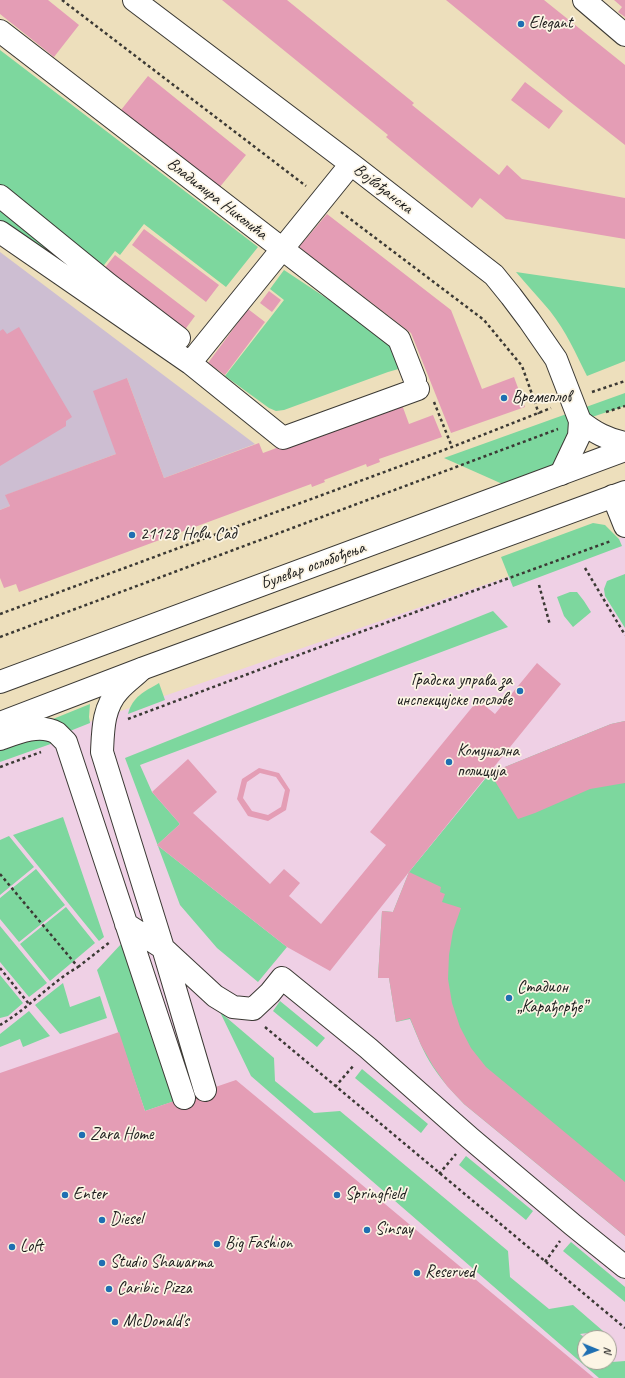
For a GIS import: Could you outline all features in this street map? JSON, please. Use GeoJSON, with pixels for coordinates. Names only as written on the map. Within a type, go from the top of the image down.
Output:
{"type":"FeatureCollection","features":[{"type":"Feature","properties":{"kind":"main road","name":"Војвођанска"},"geometry":{"type":"LineString","coordinates":[[134,0],[351,164],[494,275],[529,320],[556,359],[580,421],[579,436],[561,474]]}},
{"type":"Feature","properties":{"kind":"main road"},"geometry":{"type":"LineString","coordinates":[[584,0],[625,34]]}},
{"type":"Feature","properties":{"kind":"main road","name":"Владимира Николића"},"geometry":{"type":"LineString","coordinates":[[0,31],[399,339],[416,385],[284,438],[195,358]]}},
{"type":"Feature","properties":{"kind":"main road"},"geometry":{"type":"LineString","coordinates":[[195,358],[351,164]]}},
{"type":"Feature","properties":{"kind":"main road"},"geometry":{"type":"LineString","coordinates":[[0,196],[145,313],[195,358]]}},
{"type":"Feature","properties":{"kind":"main road"},"geometry":{"type":"LineString","coordinates":[[0,232],[195,358]]}},
{"type":"Feature","properties":{"kind":"main road"},"geometry":{"type":"LineString","coordinates":[[580,421],[594,432],[612,440],[625,443]]}},
{"type":"Feature","properties":{"kind":"main road","name":"Булевар ослобођења"},"geometry":{"type":"LineString","coordinates":[[0,682],[625,450]]}},
{"type":"Feature","properties":{"kind":"main road"},"geometry":{"type":"LineString","coordinates":[[0,723],[144,668],[619,494],[618,534]]}},
{"type":"Feature","properties":{"kind":"main road"},"geometry":{"type":"LineString","coordinates":[[144,668],[119,690],[108,707],[103,729],[102,752],[163,948],[205,1090]]}},
{"type":"Feature","properties":{"kind":"main road"},"geometry":{"type":"LineString","coordinates":[[0,738],[34,729],[56,733],[66,742],[184,1098]]}},
{"type":"Feature","properties":{"kind":"main road"},"geometry":{"type":"LineString","coordinates":[[126,924],[163,948],[215,996],[233,1007],[253,1009],[282,978],[368,1048],[470,1138],[625,1267]]}},
{"type":"Feature","properties":{"kind":"path"},"geometry":{"type":"LineString","coordinates":[[0,614],[452,447],[625,381]]}},
{"type":"Feature","properties":{"kind":"path"},"geometry":{"type":"LineString","coordinates":[[0,637],[580,421],[625,406]]}},
{"type":"Feature","properties":{"kind":"path"},"geometry":{"type":"LineString","coordinates":[[443,424],[452,447]]}},
{"type":"Feature","properties":{"kind":"path"},"geometry":{"type":"LineString","coordinates":[[103,729],[618,534]]}},
{"type":"Feature","properties":{"kind":"path"},"geometry":{"type":"LineString","coordinates":[[585,568],[625,635]]}},
{"type":"Feature","properties":{"kind":"path"},"geometry":{"type":"LineString","coordinates":[[539,585],[550,625]]}},
{"type":"Feature","properties":{"kind":"path"},"geometry":{"type":"LineString","coordinates":[[0,767],[66,742]]}},
{"type":"Feature","properties":{"kind":"path"},"geometry":{"type":"LineString","coordinates":[[0,874],[78,967]]}},
{"type":"Feature","properties":{"kind":"path"},"geometry":{"type":"LineString","coordinates":[[0,1025],[29,1004],[65,974],[78,967],[110,942],[108,935]]}},
{"type":"Feature","properties":{"kind":"path"},"geometry":{"type":"LineString","coordinates":[[0,968],[29,1004]]}},
{"type":"Feature","properties":{"kind":"path"},"geometry":{"type":"LineString","coordinates":[[253,1009],[262,1025],[625,1328]]}},
{"type":"Feature","properties":{"kind":"path"},"geometry":{"type":"LineString","coordinates":[[335,1086],[368,1048]]}},
{"type":"Feature","properties":{"kind":"shaded area"},"geometry":{"type":"Polygon","coordinates":[[[0,252],[255,444],[164,478],[127,378],[116,454],[6,495],[10,506],[0,510],[0,252]]]}},
{"type":"Feature","properties":{"kind":"shaded area"},"geometry":{"type":"Polygon","coordinates":[[[625,536],[625,1378],[0,1378],[0,753],[625,536]]]}},
{"type":"Feature","properties":{"kind":"green space"},"geometry":{"type":"Polygon","coordinates":[[[0,50],[258,247],[226,287],[144,224],[120,255],[115,251],[80,296],[0,235],[0,50]]]}},
{"type":"Feature","properties":{"kind":"green space"},"geometry":{"type":"Polygon","coordinates":[[[284,270],[385,337],[402,368],[284,410],[276,411],[269,408],[225,376],[284,300],[270,289],[284,270]]]}},
{"type":"Feature","properties":{"kind":"green space"},"geometry":{"type":"Polygon","coordinates":[[[516,272],[625,288],[625,361],[587,376],[561,326],[516,272]]]}},
{"type":"Feature","properties":{"kind":"green space"},"geometry":{"type":"Polygon","coordinates":[[[625,393],[625,406],[580,421],[572,453],[516,490],[444,458],[625,393]]]}},
{"type":"Feature","properties":{"kind":"green space"},"geometry":{"type":"Polygon","coordinates":[[[593,523],[605,525],[619,539],[622,546],[513,587],[501,557],[593,523]]]}},
{"type":"Feature","properties":{"kind":"green space"},"geometry":{"type":"Polygon","coordinates":[[[625,574],[625,628],[605,596],[604,589],[607,581],[625,574]]]}},
{"type":"Feature","properties":{"kind":"green space"},"geometry":{"type":"Polygon","coordinates":[[[570,592],[577,592],[591,612],[573,627],[564,616],[557,597],[570,592]]]}},
{"type":"Feature","properties":{"kind":"green space"},"geometry":{"type":"Polygon","coordinates":[[[493,611],[508,627],[140,765],[152,792],[180,824],[157,845],[125,758],[493,611]]]}},
{"type":"Feature","properties":{"kind":"green space"},"geometry":{"type":"Polygon","coordinates":[[[159,683],[165,700],[128,714],[133,703],[140,695],[159,683]]]}},
{"type":"Feature","properties":{"kind":"green space"},"geometry":{"type":"Polygon","coordinates":[[[90,704],[90,723],[65,733],[53,719],[90,704]]]}},
{"type":"Feature","properties":{"kind":"green space","name":"Стадион „Карађорђе”"},"geometry":{"type":"Polygon","coordinates":[[[625,721],[625,1236],[464,1104],[444,1082],[429,1061],[410,1019],[396,1022],[389,978],[378,978],[382,911],[393,912],[409,872],[490,773],[611,724],[625,721]]]}},
{"type":"Feature","properties":{"kind":"green space"},"geometry":{"type":"Polygon","coordinates":[[[39,736],[59,741],[0,762],[0,746],[39,736]]]}},
{"type":"Feature","properties":{"kind":"green space"},"geometry":{"type":"Polygon","coordinates":[[[63,817],[104,937],[99,941],[13,835],[63,817]]]}},
{"type":"Feature","properties":{"kind":"green space"},"geometry":{"type":"Polygon","coordinates":[[[9,836],[34,867],[0,895],[0,840],[9,836]]]}},
{"type":"Feature","properties":{"kind":"green space"},"geometry":{"type":"Polygon","coordinates":[[[158,846],[287,947],[258,982],[217,948],[180,905],[158,846]]]}},
{"type":"Feature","properties":{"kind":"green space"},"geometry":{"type":"Polygon","coordinates":[[[36,869],[65,905],[19,942],[0,919],[0,898],[36,869]]]}},
{"type":"Feature","properties":{"kind":"green space"},"geometry":{"type":"Polygon","coordinates":[[[66,907],[95,943],[50,981],[20,944],[66,907]]]}},
{"type":"Feature","properties":{"kind":"green space"},"geometry":{"type":"Polygon","coordinates":[[[0,926],[47,983],[29,997],[0,962],[0,926]]]}},
{"type":"Feature","properties":{"kind":"green space"},"geometry":{"type":"Polygon","coordinates":[[[122,943],[175,1101],[145,1111],[97,970],[122,943]]]}},
{"type":"Feature","properties":{"kind":"green space"},"geometry":{"type":"Polygon","coordinates":[[[0,975],[23,1003],[8,1016],[0,1018],[0,975]]]}},
{"type":"Feature","properties":{"kind":"green space"},"geometry":{"type":"Polygon","coordinates":[[[63,983],[70,1007],[100,996],[107,1018],[60,1034],[35,1005],[63,983]]]}},
{"type":"Feature","properties":{"kind":"green space"},"geometry":{"type":"Polygon","coordinates":[[[280,1001],[325,1038],[317,1047],[273,1011],[280,1001]]]}},
{"type":"Feature","properties":{"kind":"green space"},"geometry":{"type":"Polygon","coordinates":[[[29,1011],[50,1036],[23,1047],[20,1039],[0,1047],[0,1034],[29,1011]]]}},
{"type":"Feature","properties":{"kind":"green space"},"geometry":{"type":"Polygon","coordinates":[[[220,1012],[274,1058],[275,1081],[314,1113],[340,1111],[508,1251],[510,1277],[549,1309],[573,1305],[602,1330],[577,1330],[577,1359],[251,1076],[220,1012]]]}},
{"type":"Feature","properties":{"kind":"green space"},"geometry":{"type":"Polygon","coordinates":[[[362,1069],[428,1124],[421,1133],[355,1078],[362,1069]]]}},
{"type":"Feature","properties":{"kind":"green space"},"geometry":{"type":"Polygon","coordinates":[[[466,1156],[533,1211],[526,1220],[459,1165],[466,1156]]]}},
{"type":"Feature","properties":{"kind":"green space"},"geometry":{"type":"Polygon","coordinates":[[[571,1242],[625,1287],[625,1302],[563,1251],[571,1242]]]}},
{"type":"Feature","properties":{"kind":"green space"},"geometry":{"type":"Polygon","coordinates":[[[625,1361],[625,1378],[599,1378],[590,1370],[617,1370],[617,1362],[625,1361]]]}},
{"type":"Feature","properties":{"kind":"building"},"geometry":{"type":"Polygon","coordinates":[[[0,0],[48,0],[79,25],[54,57],[0,14],[0,0]]]}},
{"type":"Feature","properties":{"kind":"building"},"geometry":{"type":"Polygon","coordinates":[[[222,0],[287,0],[414,103],[412,105],[499,175],[507,165],[522,179],[625,198],[625,239],[506,219],[480,198],[472,208],[386,137],[388,135],[222,0]]]}},
{"type":"Feature","properties":{"kind":"building"},"geometry":{"type":"Polygon","coordinates":[[[446,0],[544,0],[625,65],[625,145],[569,101],[446,0]]]}},
{"type":"Feature","properties":{"kind":"building"},"geometry":{"type":"Polygon","coordinates":[[[614,0],[625,0],[625,17],[618,12],[622,7],[614,0]]]}},
{"type":"Feature","properties":{"kind":"building"},"geometry":{"type":"Polygon","coordinates":[[[148,76],[246,155],[219,188],[121,110],[148,76]]]}},
{"type":"Feature","properties":{"kind":"building"},"geometry":{"type":"Polygon","coordinates":[[[525,82],[563,111],[549,129],[511,100],[525,82]]]}},
{"type":"Feature","properties":{"kind":"building"},"geometry":{"type":"Polygon","coordinates":[[[327,214],[451,310],[482,389],[514,377],[525,407],[451,433],[411,333],[299,247],[327,214]]]}},
{"type":"Feature","properties":{"kind":"building"},"geometry":{"type":"Polygon","coordinates":[[[144,229],[219,285],[206,302],[132,245],[144,229]]]}},
{"type":"Feature","properties":{"kind":"building"},"geometry":{"type":"Polygon","coordinates":[[[115,255],[195,316],[181,335],[100,274],[115,255]]]}},
{"type":"Feature","properties":{"kind":"building"},"geometry":{"type":"Polygon","coordinates":[[[269,291],[281,300],[272,312],[260,303],[269,291]]]}},
{"type":"Feature","properties":{"kind":"building"},"geometry":{"type":"Polygon","coordinates":[[[248,309],[265,322],[225,375],[208,363],[248,309]]]}},
{"type":"Feature","properties":{"kind":"building"},"geometry":{"type":"Polygon","coordinates":[[[19,327],[72,417],[66,421],[66,426],[0,466],[0,331],[3,329],[7,334],[19,327]]]}},
{"type":"Feature","properties":{"kind":"building"},"geometry":{"type":"Polygon","coordinates":[[[127,378],[164,478],[259,443],[263,453],[401,402],[409,424],[433,415],[442,437],[379,459],[380,462],[367,467],[366,464],[324,480],[325,482],[312,487],[311,484],[19,592],[16,584],[4,588],[0,578],[0,510],[10,506],[5,495],[116,454],[93,391],[127,378]]]}},
{"type":"Feature","properties":{"kind":"building"},"geometry":{"type":"Polygon","coordinates":[[[537,663],[561,684],[330,971],[287,947],[157,845],[180,824],[152,792],[188,759],[217,792],[193,813],[270,884],[284,869],[300,883],[289,896],[321,924],[386,845],[370,832],[478,700],[495,714],[537,663]]]}},
{"type":"Feature","properties":{"kind":"building"},"geometry":{"type":"Polygon","coordinates":[[[625,721],[625,783],[590,789],[518,819],[490,773],[611,724],[625,721]]]}},
{"type":"Feature","properties":{"kind":"building"},"geometry":{"type":"Polygon","coordinates":[[[259,768],[279,773],[290,790],[286,810],[268,821],[248,816],[237,799],[242,779],[259,768]],[[260,773],[247,782],[243,798],[252,811],[268,815],[281,807],[285,790],[276,777],[260,773]]]}},
{"type":"Feature","properties":{"kind":"building"},"geometry":{"type":"Polygon","coordinates":[[[409,872],[441,887],[440,892],[445,894],[442,902],[461,908],[453,931],[449,955],[448,979],[452,1003],[460,1027],[471,1048],[486,1067],[625,1182],[625,1236],[464,1104],[447,1086],[433,1066],[421,1045],[410,1018],[396,1022],[389,978],[378,978],[382,911],[393,912],[409,872]]]}},
{"type":"Feature","properties":{"kind":"building","name":"Big Fashion"},"geometry":{"type":"Polygon","coordinates":[[[119,1032],[145,1111],[236,1080],[577,1364],[577,1370],[584,1370],[594,1378],[0,1378],[0,1073],[119,1032]]]}},
{"type":"Feature","properties":{"kind":"place","name":"Elegant"},"geometry":{"type":"Point","coordinates":[521,24]}},
{"type":"Feature","properties":{"kind":"place","name":"Времеплов"},"geometry":{"type":"Point","coordinates":[504,398]}},
{"type":"Feature","properties":{"kind":"place","name":"21128 Нови Сад"},"geometry":{"type":"Point","coordinates":[132,535]}},
{"type":"Feature","properties":{"kind":"place","name":"Градска управа за инспекцијске послове"},"geometry":{"type":"Point","coordinates":[520,691]}},
{"type":"Feature","properties":{"kind":"place","name":"Комунална полиција"},"geometry":{"type":"Point","coordinates":[449,762]}},
{"type":"Feature","properties":{"kind":"place","name":"Стадион „Карађорђе”"},"geometry":{"type":"Point","coordinates":[509,998]}},
{"type":"Feature","properties":{"kind":"place","name":"Zara Home"},"geometry":{"type":"Point","coordinates":[82,1135]}},
{"type":"Feature","properties":{"kind":"place","name":"Enter"},"geometry":{"type":"Point","coordinates":[65,1195]}},
{"type":"Feature","properties":{"kind":"place","name":"Springfield"},"geometry":{"type":"Point","coordinates":[337,1195]}},
{"type":"Feature","properties":{"kind":"place","name":"Diesel"},"geometry":{"type":"Point","coordinates":[102,1220]}},
{"type":"Feature","properties":{"kind":"place","name":"Sinsay"},"geometry":{"type":"Point","coordinates":[367,1230]}},
{"type":"Feature","properties":{"kind":"place","name":"Big Fashion"},"geometry":{"type":"Point","coordinates":[217,1244]}},
{"type":"Feature","properties":{"kind":"place","name":"Loft"},"geometry":{"type":"Point","coordinates":[12,1247]}},
{"type":"Feature","properties":{"kind":"place","name":"Studio Shawarma"},"geometry":{"type":"Point","coordinates":[102,1263]}},
{"type":"Feature","properties":{"kind":"place","name":"Reserved"},"geometry":{"type":"Point","coordinates":[417,1273]}},
{"type":"Feature","properties":{"kind":"place","name":"Caribic Pizza"},"geometry":{"type":"Point","coordinates":[109,1289]}},
{"type":"Feature","properties":{"kind":"place","name":"McDonald's"},"geometry":{"type":"Point","coordinates":[115,1322]}}]}
